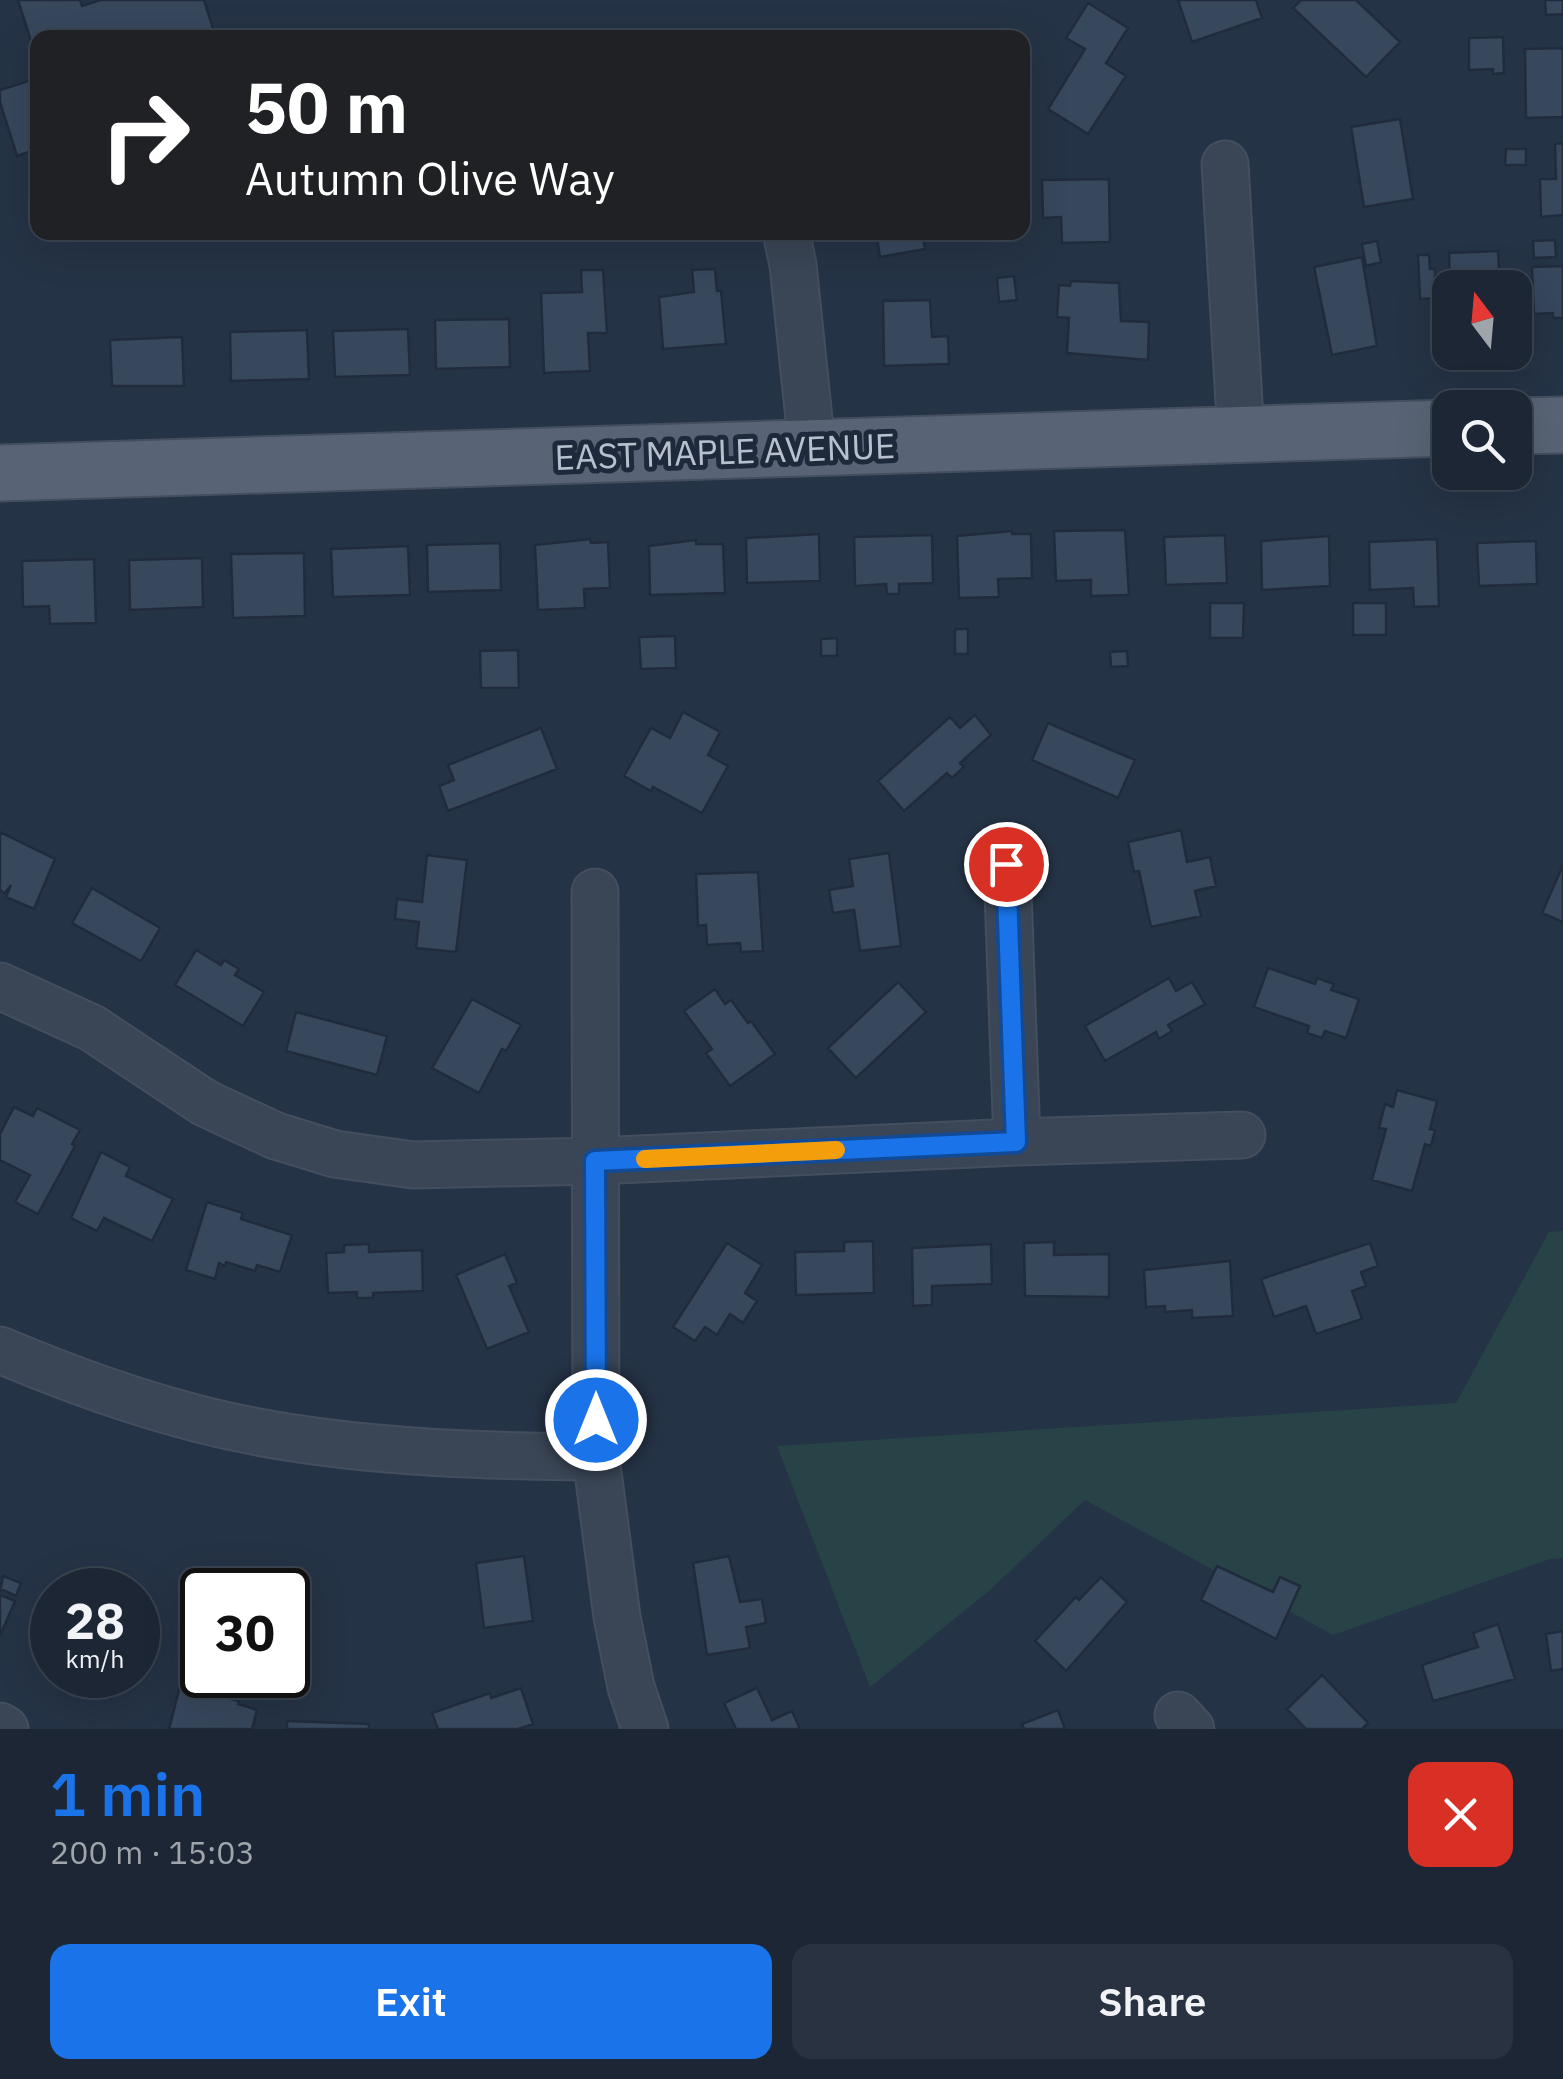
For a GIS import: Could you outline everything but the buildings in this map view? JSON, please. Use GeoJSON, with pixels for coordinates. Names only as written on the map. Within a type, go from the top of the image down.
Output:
{"type":"FeatureCollection","features":[{"type":"Feature","properties":{"kind":"main road"},"geometry":{"type":"LineString","coordinates":[[1532,426],[1563,425]]}},
{"type":"Feature","properties":{"kind":"main road","name":"EAST MAPLE AVENUE"},"geometry":{"type":"LineString","coordinates":[[0,474],[1432,429]]}},
{"type":"Feature","properties":{"kind":"street"},"geometry":{"type":"LineString","coordinates":[[1225,164],[1241,436]]}},
{"type":"Feature","properties":{"kind":"street"},"geometry":{"type":"LineString","coordinates":[[788,240],[812,448]]}},
{"type":"Feature","properties":{"kind":"street"},"geometry":{"type":"LineString","coordinates":[[1006,864],[1016,1142]]}},
{"type":"Feature","properties":{"kind":"street"},"geometry":{"type":"LineString","coordinates":[[594,892],[596,1457],[616,1617],[645,1729]]}},
{"type":"Feature","properties":{"kind":"street"},"geometry":{"type":"LineString","coordinates":[[0,986],[92,1028],[205,1103],[276,1136],[320,1150],[413,1165],[1242,1136]]}},
{"type":"Feature","properties":{"kind":"street"},"geometry":{"type":"LineString","coordinates":[[0,1350],[123,1398],[266,1434],[408,1451],[596,1457]]}},
{"type":"Feature","properties":{"kind":"green space"},"geometry":{"type":"Polygon","coordinates":[[[1563,1231],[1563,1558],[1550,1559],[1333,1635],[1085,1500],[989,1591],[870,1687],[777,1446],[1456,1403],[1549,1232],[1563,1231]]]}},
{"type":"Feature","properties":{"kind":"slow traffic"},"geometry":{"type":"LineString","coordinates":[[645,1159],[836,1150]]}},
{"type":"Feature","properties":{"kind":"route"},"geometry":{"type":"LineString","coordinates":[[596,1420],[595,1161],[1016,1142],[1006,864]]}}]}
